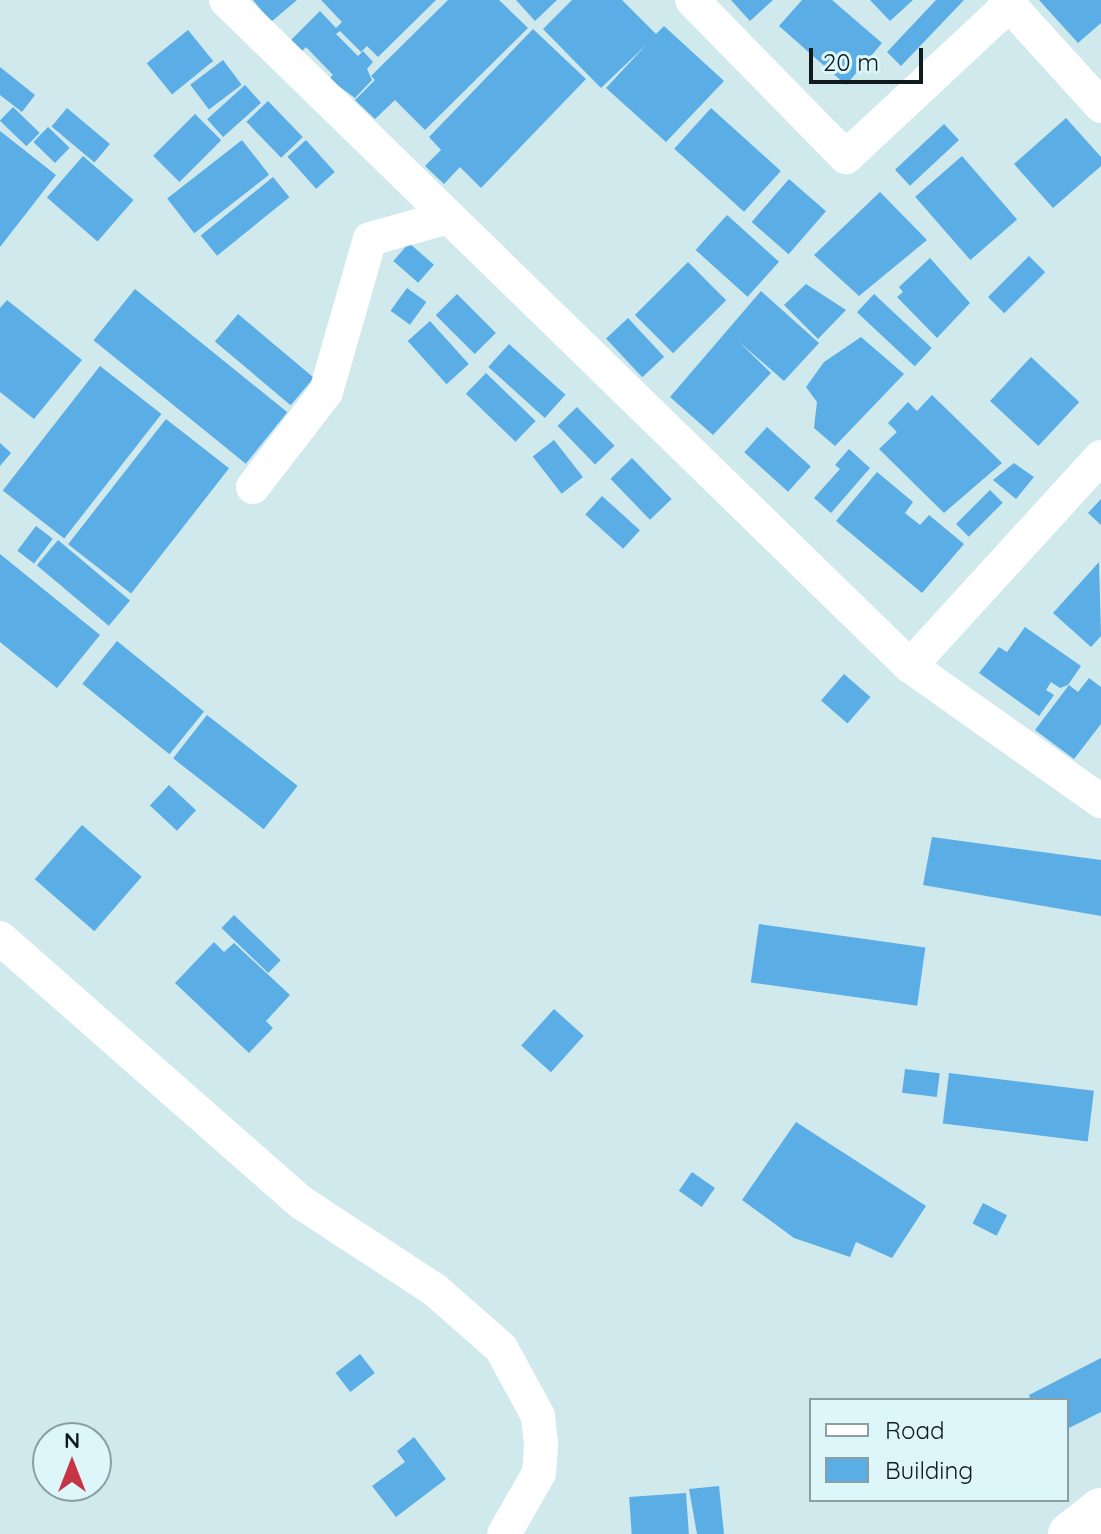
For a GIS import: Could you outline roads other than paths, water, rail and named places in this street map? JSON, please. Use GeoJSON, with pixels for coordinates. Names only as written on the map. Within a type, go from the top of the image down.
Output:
{"type":"FeatureCollection","features":[{"type":"Feature","properties":{"kind":"main road"},"geometry":{"type":"LineString","coordinates":[[1070,1534],[1101,1510]]}},
{"type":"Feature","properties":{"kind":"street"},"geometry":{"type":"LineString","coordinates":[[226,0],[910,666],[1101,801]]}},
{"type":"Feature","properties":{"kind":"street"},"geometry":{"type":"LineString","coordinates":[[692,0],[846,157],[1007,2],[1101,106]]}},
{"type":"Feature","properties":{"kind":"street"},"geometry":{"type":"LineString","coordinates":[[253,487],[326,392],[370,239],[449,217]]}},
{"type":"Feature","properties":{"kind":"street"},"geometry":{"type":"LineString","coordinates":[[910,666],[1101,457]]}},
{"type":"Feature","properties":{"kind":"street"},"geometry":{"type":"LineString","coordinates":[[0,938],[302,1203],[435,1290],[501,1348],[538,1416],[541,1445],[539,1473],[504,1534]]}}]}
